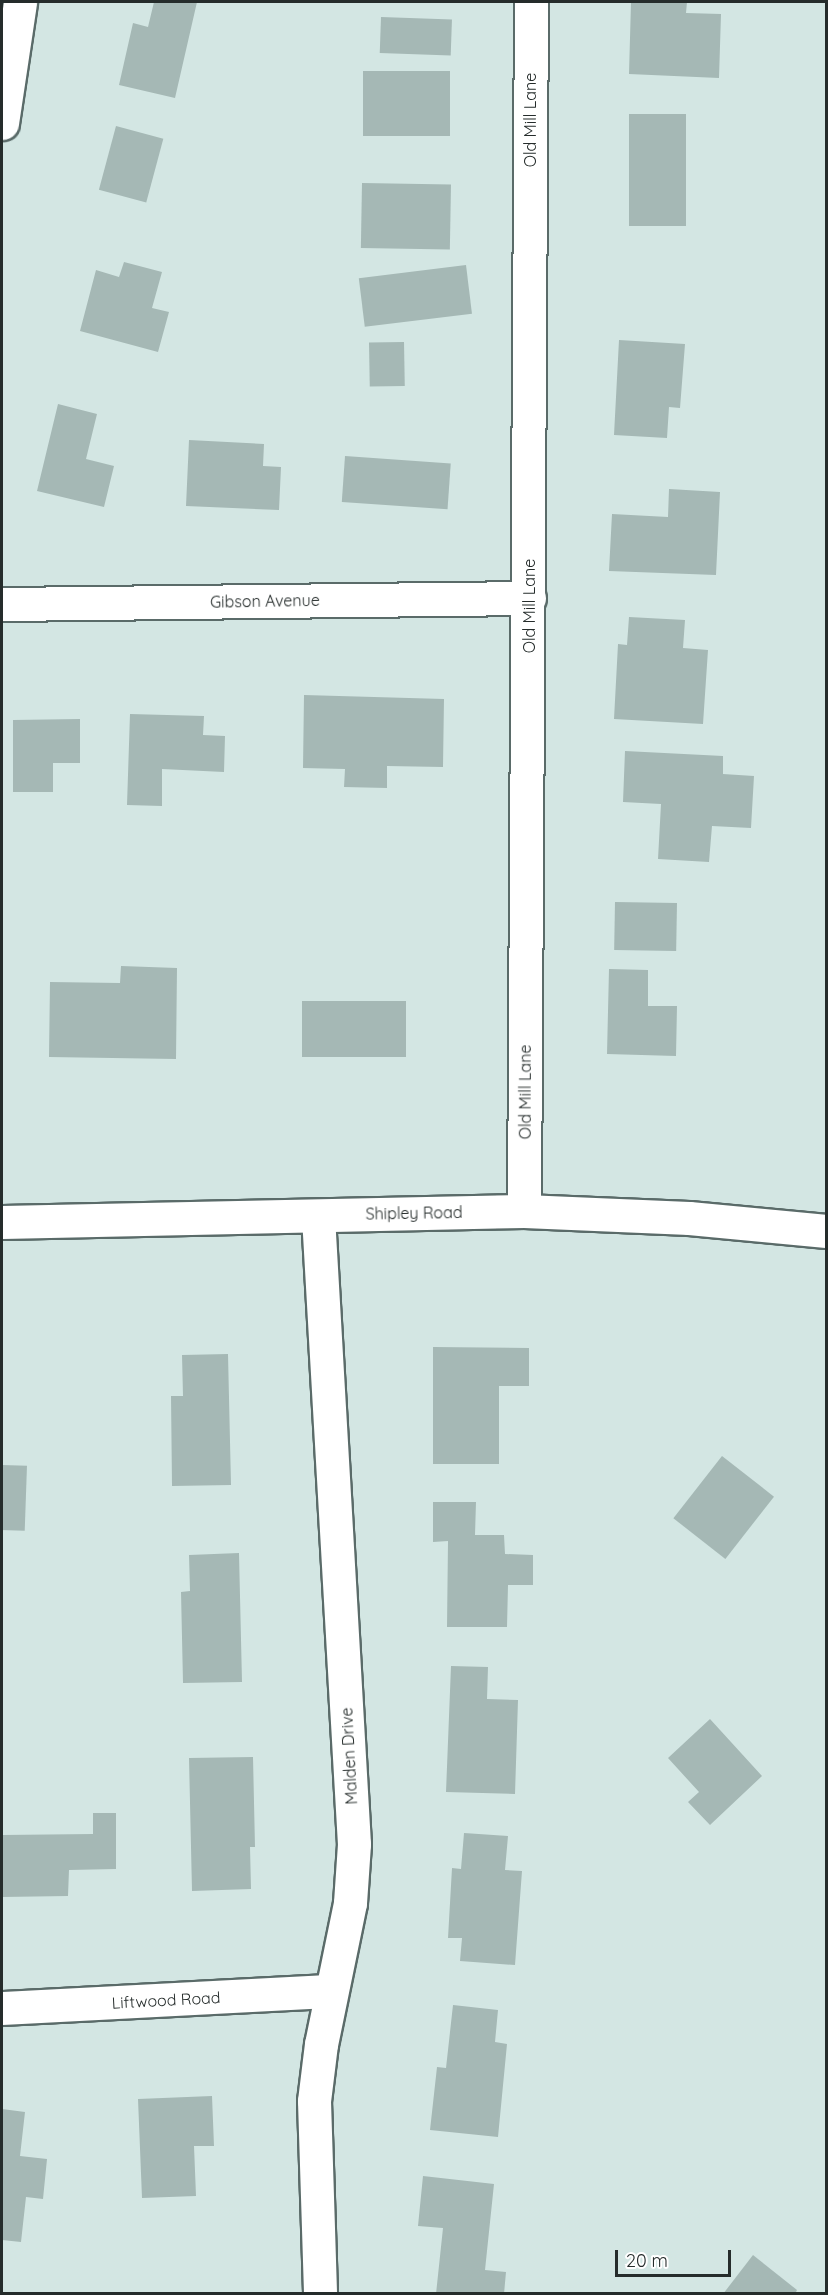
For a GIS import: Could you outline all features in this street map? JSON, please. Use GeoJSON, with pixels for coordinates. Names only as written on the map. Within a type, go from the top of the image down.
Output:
{"type":"FeatureCollection","features":[{"type":"Feature","properties":{"kind":"street"},"geometry":{"type":"LineString","coordinates":[[2,123],[20,2]]}},
{"type":"Feature","properties":{"kind":"street","name":"Old Mill Lane"},"geometry":{"type":"LineString","coordinates":[[524,1211],[531,2]]}},
{"type":"Feature","properties":{"kind":"street","name":"Gibson Avenue"},"geometry":{"type":"LineString","coordinates":[[2,604],[529,598]]}},
{"type":"Feature","properties":{"kind":"street","name":"Shipley Road"},"geometry":{"type":"LineString","coordinates":[[2,1222],[524,1211],[689,1218],[826,1231]]}},
{"type":"Feature","properties":{"kind":"street","name":"Malden Drive"},"geometry":{"type":"LineString","coordinates":[[318,1216],[354,1844],[350,1903],[331,1991],[314,2101],[320,2294]]}},
{"type":"Feature","properties":{"kind":"street","name":"Liftwood Road"},"geometry":{"type":"LineString","coordinates":[[2,2008],[331,1991]]}},
{"type":"Feature","properties":{"kind":"building"},"geometry":{"type":"Polygon","coordinates":[[[154,2],[197,2],[175,98],[119,85],[133,23],[148,27],[154,2]]]}},
{"type":"Feature","properties":{"kind":"building"},"geometry":{"type":"Polygon","coordinates":[[[631,2],[687,2],[686,13],[721,14],[719,78],[629,74],[631,2]]]}},
{"type":"Feature","properties":{"kind":"building"},"geometry":{"type":"Polygon","coordinates":[[[381,17],[452,19],[451,55],[380,53],[381,17]]]}},
{"type":"Feature","properties":{"kind":"building"},"geometry":{"type":"Polygon","coordinates":[[[363,71],[450,71],[450,136],[363,136],[363,71]]]}},
{"type":"Feature","properties":{"kind":"building"},"geometry":{"type":"Polygon","coordinates":[[[629,114],[686,114],[686,226],[629,226],[629,114]]]}},
{"type":"Feature","properties":{"kind":"building"},"geometry":{"type":"Polygon","coordinates":[[[116,126],[163,139],[146,202],[99,190],[116,126]]]}},
{"type":"Feature","properties":{"kind":"building"},"geometry":{"type":"Polygon","coordinates":[[[362,183],[451,185],[450,250],[361,248],[362,183]]]}},
{"type":"Feature","properties":{"kind":"building"},"geometry":{"type":"Polygon","coordinates":[[[124,262],[162,272],[152,308],[169,312],[158,352],[80,331],[96,270],[119,277],[124,262]]]}},
{"type":"Feature","properties":{"kind":"building"},"geometry":{"type":"Polygon","coordinates":[[[466,265],[472,314],[365,327],[359,278],[466,265]]]}},
{"type":"Feature","properties":{"kind":"building"},"geometry":{"type":"Polygon","coordinates":[[[619,340],[685,344],[680,408],[669,407],[667,438],[614,435],[619,340]]]}},
{"type":"Feature","properties":{"kind":"building"},"geometry":{"type":"Polygon","coordinates":[[[404,342],[405,386],[370,387],[369,343],[404,342]]]}},
{"type":"Feature","properties":{"kind":"building"},"geometry":{"type":"Polygon","coordinates":[[[58,404],[97,414],[86,459],[114,466],[104,507],[37,491],[58,404]]]}},
{"type":"Feature","properties":{"kind":"building"},"geometry":{"type":"Polygon","coordinates":[[[189,440],[264,444],[263,466],[281,467],[279,510],[186,506],[189,440]]]}},
{"type":"Feature","properties":{"kind":"building"},"geometry":{"type":"Polygon","coordinates":[[[345,456],[451,463],[448,509],[342,502],[345,456]]]}},
{"type":"Feature","properties":{"kind":"building"},"geometry":{"type":"Polygon","coordinates":[[[669,489],[720,492],[716,575],[609,571],[612,514],[668,517],[669,489]]]}},
{"type":"Feature","properties":{"kind":"building"},"geometry":{"type":"Polygon","coordinates":[[[629,617],[685,620],[683,648],[708,650],[703,724],[614,719],[618,644],[627,645],[629,617]]]}},
{"type":"Feature","properties":{"kind":"building"},"geometry":{"type":"Polygon","coordinates":[[[304,695],[444,699],[443,767],[387,766],[387,788],[344,787],[345,769],[303,768],[304,695]]]}},
{"type":"Feature","properties":{"kind":"building"},"geometry":{"type":"Polygon","coordinates":[[[130,714],[204,716],[203,735],[225,736],[224,772],[162,769],[162,806],[127,805],[130,714]]]}},
{"type":"Feature","properties":{"kind":"building"},"geometry":{"type":"Polygon","coordinates":[[[80,719],[80,763],[53,763],[53,792],[13,792],[13,720],[80,719]]]}},
{"type":"Feature","properties":{"kind":"building"},"geometry":{"type":"Polygon","coordinates":[[[625,751],[723,756],[723,774],[754,776],[751,828],[712,826],[709,862],[658,859],[661,804],[623,802],[625,751]]]}},
{"type":"Feature","properties":{"kind":"building"},"geometry":{"type":"Polygon","coordinates":[[[615,902],[677,903],[676,951],[614,950],[615,902]]]}},
{"type":"Feature","properties":{"kind":"building"},"geometry":{"type":"Polygon","coordinates":[[[121,966],[177,968],[176,1059],[49,1057],[50,982],[120,983],[121,966]]]}},
{"type":"Feature","properties":{"kind":"building"},"geometry":{"type":"Polygon","coordinates":[[[609,969],[648,970],[648,1006],[677,1006],[676,1056],[607,1054],[609,969]]]}},
{"type":"Feature","properties":{"kind":"building"},"geometry":{"type":"Polygon","coordinates":[[[302,1001],[406,1001],[406,1057],[302,1057],[302,1001]]]}},
{"type":"Feature","properties":{"kind":"building"},"geometry":{"type":"Polygon","coordinates":[[[433,1347],[529,1348],[529,1386],[499,1386],[499,1464],[433,1464],[433,1347]]]}},
{"type":"Feature","properties":{"kind":"building"},"geometry":{"type":"Polygon","coordinates":[[[228,1354],[231,1485],[172,1486],[171,1396],[183,1396],[182,1355],[228,1354]]]}},
{"type":"Feature","properties":{"kind":"building"},"geometry":{"type":"Polygon","coordinates":[[[722,1456],[774,1497],[725,1559],[673,1518],[722,1456]]]}},
{"type":"Feature","properties":{"kind":"building"},"geometry":{"type":"Polygon","coordinates":[[[2,1465],[27,1466],[25,1531],[2,1530],[2,1465]]]}},
{"type":"Feature","properties":{"kind":"building"},"geometry":{"type":"Polygon","coordinates":[[[433,1502],[476,1502],[475,1535],[504,1535],[505,1554],[533,1555],[533,1585],[508,1585],[507,1627],[447,1627],[448,1541],[433,1542],[433,1502]]]}},
{"type":"Feature","properties":{"kind":"building"},"geometry":{"type":"Polygon","coordinates":[[[239,1553],[242,1682],[183,1683],[181,1592],[190,1591],[189,1555],[239,1553]]]}},
{"type":"Feature","properties":{"kind":"building"},"geometry":{"type":"Polygon","coordinates":[[[451,1666],[488,1667],[487,1699],[518,1700],[515,1794],[446,1792],[451,1666]]]}},
{"type":"Feature","properties":{"kind":"building"},"geometry":{"type":"Polygon","coordinates":[[[710,1719],[762,1776],[710,1825],[688,1802],[699,1792],[668,1758],[710,1719]]]}},
{"type":"Feature","properties":{"kind":"building"},"geometry":{"type":"Polygon","coordinates":[[[253,1757],[255,1847],[250,1847],[251,1889],[192,1891],[189,1758],[253,1757]]]}},
{"type":"Feature","properties":{"kind":"building"},"geometry":{"type":"Polygon","coordinates":[[[93,1813],[116,1813],[116,1869],[69,1870],[68,1896],[2,1897],[2,1835],[93,1834],[93,1813]]]}},
{"type":"Feature","properties":{"kind":"building"},"geometry":{"type":"Polygon","coordinates":[[[464,1833],[508,1836],[505,1870],[522,1871],[515,1965],[460,1961],[462,1938],[448,1938],[452,1868],[461,1869],[464,1833]]]}},
{"type":"Feature","properties":{"kind":"building"},"geometry":{"type":"Polygon","coordinates":[[[453,2005],[498,2010],[495,2042],[507,2044],[498,2137],[430,2130],[437,2067],[446,2068],[453,2005]]]}},
{"type":"Feature","properties":{"kind":"building"},"geometry":{"type":"Polygon","coordinates":[[[212,2096],[214,2146],[194,2146],[196,2196],[142,2198],[138,2099],[212,2096]]]}},
{"type":"Feature","properties":{"kind":"building"},"geometry":{"type":"Polygon","coordinates":[[[2,2109],[25,2112],[20,2156],[47,2159],[43,2199],[26,2197],[21,2242],[2,2240],[2,2109]]]}},
{"type":"Feature","properties":{"kind":"building"},"geometry":{"type":"Polygon","coordinates":[[[423,2176],[494,2184],[485,2270],[506,2272],[504,2294],[436,2294],[443,2228],[418,2226],[423,2176]]]}},
{"type":"Feature","properties":{"kind":"building"},"geometry":{"type":"Polygon","coordinates":[[[753,2255],[797,2290],[795,2294],[723,2294],[753,2255]]]}}]}
